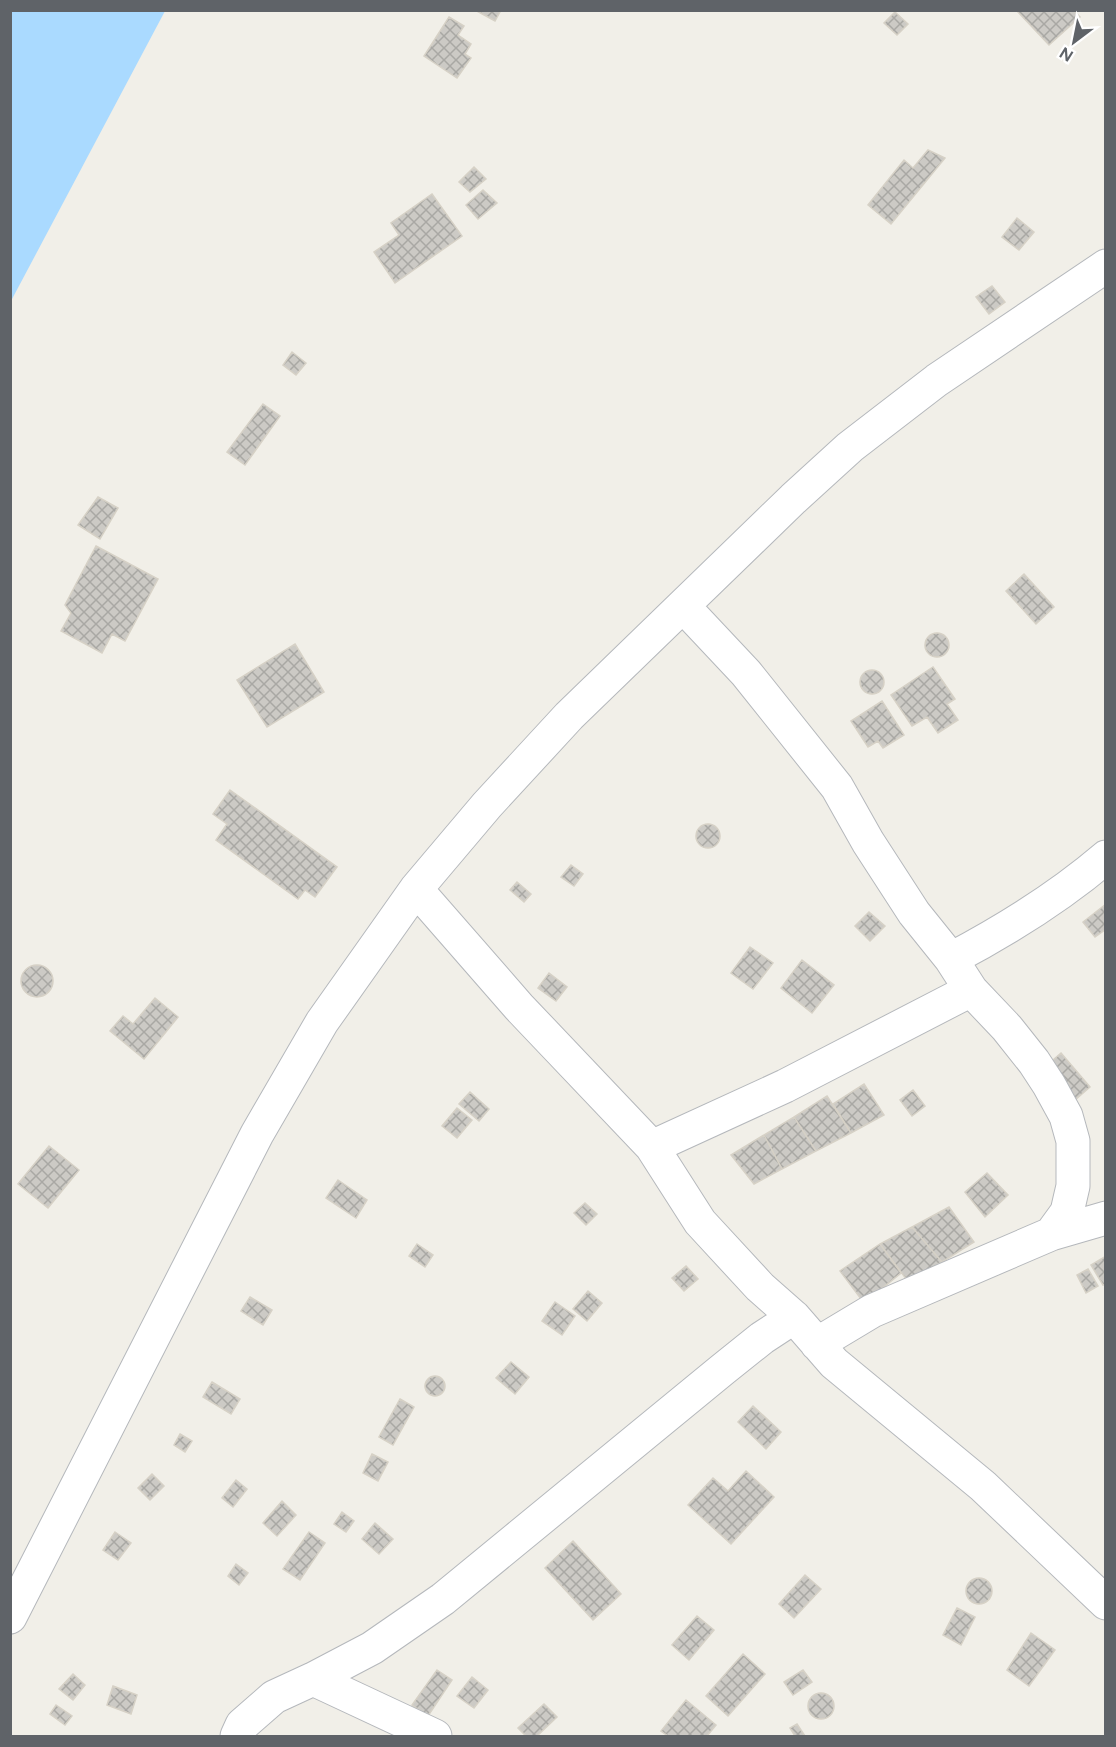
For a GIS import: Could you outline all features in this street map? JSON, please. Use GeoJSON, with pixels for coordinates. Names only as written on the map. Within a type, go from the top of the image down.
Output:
{"type":"FeatureCollection","features":[{"type":"Feature","properties":{"kind":"street"},"geometry":{"type":"LineString","coordinates":[[10,1617],[257,1134],[322,1022],[416,889],[487,805],[569,716],[850,447],[937,380],[1106,266]]}},
{"type":"Feature","properties":{"kind":"street"},"geometry":{"type":"LineString","coordinates":[[684,607],[746,673],[837,787],[868,842],[914,914],[951,959],[972,990],[1034,1062],[1066,1116],[1073,1141],[1073,1186],[1067,1212],[1051,1234]]}},
{"type":"Feature","properties":{"kind":"street"},"geometry":{"type":"LineString","coordinates":[[951,959],[1006,930],[1071,886],[1106,857]]}},
{"type":"Feature","properties":{"kind":"street"},"geometry":{"type":"LineString","coordinates":[[416,889],[519,1007],[652,1147],[700,1222],[760,1287],[794,1317],[834,1363],[983,1486],[1106,1603]]}},
{"type":"Feature","properties":{"kind":"street"},"geometry":{"type":"LineString","coordinates":[[652,1147],[785,1086],[972,990]]}},
{"type":"Feature","properties":{"kind":"street"},"geometry":{"type":"LineString","coordinates":[[817,1344],[872,1311],[1051,1234],[1106,1218]]}},
{"type":"Feature","properties":{"kind":"street"},"geometry":{"type":"LineString","coordinates":[[237,1737],[242,1725],[274,1697],[372,1648],[443,1599],[722,1370],[762,1338],[794,1317]]}},
{"type":"Feature","properties":{"kind":"street"},"geometry":{"type":"LineString","coordinates":[[313,1679],[435,1737]]}},
{"type":"Feature","properties":{"kind":"water"},"geometry":{"type":"Polygon","coordinates":[[[10,11],[165,11],[11,301],[10,11]]]}},
{"type":"Feature","properties":{"kind":"building"},"geometry":{"type":"Polygon","coordinates":[[[475,10],[501,10],[495,21],[475,10]]]}},
{"type":"Feature","properties":{"kind":"building"},"geometry":{"type":"Polygon","coordinates":[[[1016,10],[1073,10],[1080,17],[1049,45],[1016,10]]]}},
{"type":"Feature","properties":{"kind":"building"},"geometry":{"type":"Polygon","coordinates":[[[895,12],[908,24],[897,35],[884,23],[895,12]]]}},
{"type":"Feature","properties":{"kind":"building"},"geometry":{"type":"Polygon","coordinates":[[[449,17],[464,26],[458,35],[471,44],[465,54],[471,58],[457,78],[424,56],[449,17]]]}},
{"type":"Feature","properties":{"kind":"building"},"geometry":{"type":"Polygon","coordinates":[[[928,150],[945,158],[891,224],[868,205],[904,160],[913,168],[928,150]]]}},
{"type":"Feature","properties":{"kind":"building"},"geometry":{"type":"Polygon","coordinates":[[[474,167],[486,179],[470,192],[459,182],[474,167]]]}},
{"type":"Feature","properties":{"kind":"building"},"geometry":{"type":"Polygon","coordinates":[[[483,190],[497,203],[478,219],[466,205],[483,190]]]}},
{"type":"Feature","properties":{"kind":"building"},"geometry":{"type":"Polygon","coordinates":[[[432,194],[462,236],[395,283],[374,252],[399,235],[391,223],[432,194]]]}},
{"type":"Feature","properties":{"kind":"building"},"geometry":{"type":"Polygon","coordinates":[[[1017,218],[1034,232],[1019,250],[1002,237],[1017,218]]]}},
{"type":"Feature","properties":{"kind":"building"},"geometry":{"type":"Polygon","coordinates":[[[992,286],[1005,302],[989,314],[976,297],[992,286]]]}},
{"type":"Feature","properties":{"kind":"building"},"geometry":{"type":"Polygon","coordinates":[[[292,352],[306,363],[296,375],[283,365],[292,352]]]}},
{"type":"Feature","properties":{"kind":"building"},"geometry":{"type":"Polygon","coordinates":[[[263,404],[280,416],[245,465],[227,452],[263,404]]]}},
{"type":"Feature","properties":{"kind":"building"},"geometry":{"type":"Polygon","coordinates":[[[98,497],[118,508],[100,539],[78,525],[98,497]]]}},
{"type":"Feature","properties":{"kind":"building"},"geometry":{"type":"Polygon","coordinates":[[[96,546],[158,579],[125,641],[112,634],[102,653],[61,631],[71,613],[65,605],[96,546]]]}},
{"type":"Feature","properties":{"kind":"building"},"geometry":{"type":"Polygon","coordinates":[[[1024,574],[1054,607],[1036,624],[1006,591],[1024,574]]]}},
{"type":"Feature","properties":{"kind":"building"},"geometry":{"type":"Polygon","coordinates":[[[937,633],[945,637],[949,645],[945,653],[937,657],[929,653],[925,645],[929,637],[937,633]]]}},
{"type":"Feature","properties":{"kind":"building"},"geometry":{"type":"Polygon","coordinates":[[[295,644],[324,692],[267,727],[237,680],[295,644]]]}},
{"type":"Feature","properties":{"kind":"building"},"geometry":{"type":"Polygon","coordinates":[[[933,667],[955,699],[947,704],[958,720],[938,733],[927,717],[912,726],[891,695],[933,667]]]}},
{"type":"Feature","properties":{"kind":"building"},"geometry":{"type":"Polygon","coordinates":[[[872,670],[877,671],[883,677],[883,687],[877,693],[872,694],[867,693],[861,687],[860,682],[861,677],[867,671],[872,670]]]}},
{"type":"Feature","properties":{"kind":"building"},"geometry":{"type":"Polygon","coordinates":[[[882,701],[904,735],[883,748],[878,741],[868,747],[851,721],[882,701]]]}},
{"type":"Feature","properties":{"kind":"building"},"geometry":{"type":"Polygon","coordinates":[[[230,790],[337,867],[315,897],[305,890],[298,899],[216,840],[227,824],[213,814],[230,790]]]}},
{"type":"Feature","properties":{"kind":"building"},"geometry":{"type":"Polygon","coordinates":[[[708,824],[717,827],[720,836],[717,845],[708,848],[699,845],[696,836],[699,827],[708,824]]]}},
{"type":"Feature","properties":{"kind":"building"},"geometry":{"type":"Polygon","coordinates":[[[571,865],[583,874],[574,886],[561,877],[571,865]]]}},
{"type":"Feature","properties":{"kind":"building"},"geometry":{"type":"Polygon","coordinates":[[[517,882],[531,894],[524,902],[510,890],[517,882]]]}},
{"type":"Feature","properties":{"kind":"building"},"geometry":{"type":"Polygon","coordinates":[[[1106,904],[1106,929],[1095,937],[1083,922],[1106,904]]]}},
{"type":"Feature","properties":{"kind":"building"},"geometry":{"type":"Polygon","coordinates":[[[869,912],[885,926],[870,941],[855,926],[869,912]]]}},
{"type":"Feature","properties":{"kind":"building"},"geometry":{"type":"Polygon","coordinates":[[[750,947],[773,963],[753,989],[731,973],[750,947]]]}},
{"type":"Feature","properties":{"kind":"building"},"geometry":{"type":"Polygon","coordinates":[[[802,960],[834,985],[812,1013],[781,988],[802,960]]]}},
{"type":"Feature","properties":{"kind":"building"},"geometry":{"type":"Polygon","coordinates":[[[37,965],[48,970],[53,981],[48,992],[37,997],[26,992],[21,981],[26,970],[37,965]]]}},
{"type":"Feature","properties":{"kind":"building"},"geometry":{"type":"Polygon","coordinates":[[[549,973],[567,987],[556,1001],[538,988],[549,973]]]}},
{"type":"Feature","properties":{"kind":"building"},"geometry":{"type":"Polygon","coordinates":[[[155,998],[178,1017],[144,1059],[110,1031],[123,1016],[133,1024],[155,998]]]}},
{"type":"Feature","properties":{"kind":"building"},"geometry":{"type":"Polygon","coordinates":[[[1061,1053],[1090,1087],[1074,1101],[1045,1067],[1061,1053]]]}},
{"type":"Feature","properties":{"kind":"building"},"geometry":{"type":"Polygon","coordinates":[[[864,1084],[884,1115],[851,1133],[833,1104],[864,1084]]]}},
{"type":"Feature","properties":{"kind":"building"},"geometry":{"type":"Polygon","coordinates":[[[913,1090],[925,1106],[912,1116],[900,1100],[913,1090]]]}},
{"type":"Feature","properties":{"kind":"building"},"geometry":{"type":"Polygon","coordinates":[[[470,1092],[489,1109],[479,1121],[459,1104],[470,1092]]]}},
{"type":"Feature","properties":{"kind":"building"},"geometry":{"type":"Polygon","coordinates":[[[827,1096],[851,1133],[816,1151],[794,1117],[827,1096]]]}},
{"type":"Feature","properties":{"kind":"building"},"geometry":{"type":"Polygon","coordinates":[[[457,1108],[472,1120],[457,1138],[442,1126],[457,1108]]]}},
{"type":"Feature","properties":{"kind":"building"},"geometry":{"type":"Polygon","coordinates":[[[794,1117],[816,1151],[782,1169],[764,1135],[794,1117]]]}},
{"type":"Feature","properties":{"kind":"building"},"geometry":{"type":"Polygon","coordinates":[[[764,1135],[782,1169],[754,1184],[731,1155],[764,1135]]]}},
{"type":"Feature","properties":{"kind":"building"},"geometry":{"type":"Polygon","coordinates":[[[49,1146],[79,1170],[48,1208],[18,1184],[49,1146]]]}},
{"type":"Feature","properties":{"kind":"building"},"geometry":{"type":"Polygon","coordinates":[[[987,1173],[1008,1195],[985,1217],[965,1192],[987,1173]]]}},
{"type":"Feature","properties":{"kind":"building"},"geometry":{"type":"Polygon","coordinates":[[[338,1180],[367,1200],[356,1218],[326,1198],[338,1180]]]}},
{"type":"Feature","properties":{"kind":"building"},"geometry":{"type":"Polygon","coordinates":[[[585,1203],[597,1214],[586,1225],[574,1213],[585,1203]]]}},
{"type":"Feature","properties":{"kind":"building"},"geometry":{"type":"Polygon","coordinates":[[[949,1207],[974,1242],[942,1262],[912,1227],[949,1207]]]}},
{"type":"Feature","properties":{"kind":"building"},"geometry":{"type":"Polygon","coordinates":[[[912,1227],[942,1262],[907,1280],[880,1244],[912,1227]]]}},
{"type":"Feature","properties":{"kind":"building"},"geometry":{"type":"Polygon","coordinates":[[[417,1244],[433,1255],[425,1267],[409,1256],[417,1244]]]}},
{"type":"Feature","properties":{"kind":"building"},"geometry":{"type":"Polygon","coordinates":[[[880,1244],[901,1273],[864,1303],[840,1271],[880,1244]]]}},
{"type":"Feature","properties":{"kind":"building"},"geometry":{"type":"Polygon","coordinates":[[[1106,1256],[1106,1284],[1103,1285],[1091,1265],[1106,1256]]]}},
{"type":"Feature","properties":{"kind":"building"},"geometry":{"type":"Polygon","coordinates":[[[686,1266],[698,1279],[684,1291],[672,1278],[686,1266]]]}},
{"type":"Feature","properties":{"kind":"building"},"geometry":{"type":"Polygon","coordinates":[[[1088,1269],[1098,1286],[1086,1293],[1077,1275],[1088,1269]]]}},
{"type":"Feature","properties":{"kind":"building"},"geometry":{"type":"Polygon","coordinates":[[[588,1291],[602,1303],[587,1321],[573,1309],[588,1291]]]}},
{"type":"Feature","properties":{"kind":"building"},"geometry":{"type":"Polygon","coordinates":[[[250,1297],[272,1310],[263,1325],[241,1311],[250,1297]]]}},
{"type":"Feature","properties":{"kind":"building"},"geometry":{"type":"Polygon","coordinates":[[[555,1302],[575,1316],[562,1335],[542,1321],[555,1302]]]}},
{"type":"Feature","properties":{"kind":"building"},"geometry":{"type":"Polygon","coordinates":[[[511,1362],[529,1377],[515,1394],[496,1378],[511,1362]]]}},
{"type":"Feature","properties":{"kind":"building"},"geometry":{"type":"Polygon","coordinates":[[[435,1376],[442,1379],[445,1386],[442,1393],[435,1396],[428,1393],[425,1386],[428,1379],[435,1376]]]}},
{"type":"Feature","properties":{"kind":"building"},"geometry":{"type":"Polygon","coordinates":[[[212,1382],[240,1399],[231,1414],[203,1397],[212,1382]]]}},
{"type":"Feature","properties":{"kind":"building"},"geometry":{"type":"Polygon","coordinates":[[[400,1399],[414,1407],[393,1445],[379,1437],[400,1399]]]}},
{"type":"Feature","properties":{"kind":"building"},"geometry":{"type":"Polygon","coordinates":[[[753,1406],[781,1432],[766,1449],[738,1422],[753,1406]]]}},
{"type":"Feature","properties":{"kind":"building"},"geometry":{"type":"Polygon","coordinates":[[[180,1434],[192,1441],[185,1452],[174,1445],[180,1434]]]}},
{"type":"Feature","properties":{"kind":"building"},"geometry":{"type":"Polygon","coordinates":[[[372,1454],[388,1462],[378,1481],[363,1473],[372,1454]]]}},
{"type":"Feature","properties":{"kind":"building"},"geometry":{"type":"Polygon","coordinates":[[[746,1471],[774,1497],[731,1544],[688,1505],[713,1478],[728,1491],[746,1471]]]}},
{"type":"Feature","properties":{"kind":"building"},"geometry":{"type":"Polygon","coordinates":[[[152,1474],[164,1486],[150,1500],[138,1488],[152,1474]]]}},
{"type":"Feature","properties":{"kind":"building"},"geometry":{"type":"Polygon","coordinates":[[[236,1480],[247,1489],[233,1507],[222,1498],[236,1480]]]}},
{"type":"Feature","properties":{"kind":"building"},"geometry":{"type":"Polygon","coordinates":[[[282,1501],[296,1515],[277,1536],[263,1523],[282,1501]]]}},
{"type":"Feature","properties":{"kind":"building"},"geometry":{"type":"Polygon","coordinates":[[[342,1512],[354,1521],[346,1532],[334,1524],[342,1512]]]}},
{"type":"Feature","properties":{"kind":"building"},"geometry":{"type":"Polygon","coordinates":[[[375,1523],[393,1539],[379,1554],[362,1539],[375,1523]]]}},
{"type":"Feature","properties":{"kind":"building"},"geometry":{"type":"Polygon","coordinates":[[[115,1532],[131,1543],[118,1560],[103,1550],[115,1532]]]}},
{"type":"Feature","properties":{"kind":"building"},"geometry":{"type":"Polygon","coordinates":[[[309,1532],[325,1543],[300,1580],[283,1569],[309,1532]]]}},
{"type":"Feature","properties":{"kind":"building"},"geometry":{"type":"Polygon","coordinates":[[[573,1541],[621,1594],[593,1620],[545,1568],[573,1541]]]}},
{"type":"Feature","properties":{"kind":"building"},"geometry":{"type":"Polygon","coordinates":[[[236,1564],[248,1573],[239,1585],[228,1576],[236,1564]]]}},
{"type":"Feature","properties":{"kind":"building"},"geometry":{"type":"Polygon","coordinates":[[[805,1575],[821,1589],[794,1618],[779,1604],[805,1575]]]}},
{"type":"Feature","properties":{"kind":"building"},"geometry":{"type":"Polygon","coordinates":[[[979,1578],[988,1582],[992,1591],[988,1600],[979,1604],[970,1600],[966,1591],[970,1582],[979,1578]]]}},
{"type":"Feature","properties":{"kind":"building"},"geometry":{"type":"Polygon","coordinates":[[[957,1608],[975,1617],[961,1645],[943,1635],[957,1608]]]}},
{"type":"Feature","properties":{"kind":"building"},"geometry":{"type":"Polygon","coordinates":[[[697,1616],[714,1630],[689,1660],[672,1645],[697,1616]]]}},
{"type":"Feature","properties":{"kind":"building"},"geometry":{"type":"Polygon","coordinates":[[[1031,1633],[1055,1650],[1029,1686],[1007,1670],[1031,1633]]]}},
{"type":"Feature","properties":{"kind":"building"},"geometry":{"type":"Polygon","coordinates":[[[743,1654],[765,1674],[728,1716],[706,1696],[743,1654]]]}},
{"type":"Feature","properties":{"kind":"building"},"geometry":{"type":"Polygon","coordinates":[[[437,1670],[452,1680],[428,1716],[412,1705],[437,1670]]]}},
{"type":"Feature","properties":{"kind":"building"},"geometry":{"type":"Polygon","coordinates":[[[803,1670],[812,1682],[793,1695],[784,1682],[803,1670]]]}},
{"type":"Feature","properties":{"kind":"building"},"geometry":{"type":"Polygon","coordinates":[[[73,1674],[85,1685],[73,1700],[59,1689],[73,1674]]]}},
{"type":"Feature","properties":{"kind":"building"},"geometry":{"type":"Polygon","coordinates":[[[472,1677],[488,1690],[474,1708],[457,1696],[472,1677]]]}},
{"type":"Feature","properties":{"kind":"building"},"geometry":{"type":"Polygon","coordinates":[[[113,1686],[137,1695],[131,1714],[107,1705],[113,1686]]]}},
{"type":"Feature","properties":{"kind":"building"},"geometry":{"type":"Polygon","coordinates":[[[821,1693],[830,1697],[834,1706],[830,1715],[821,1719],[812,1715],[808,1706],[812,1697],[821,1693]]]}},
{"type":"Feature","properties":{"kind":"building"},"geometry":{"type":"Polygon","coordinates":[[[686,1700],[716,1725],[707,1736],[668,1736],[661,1731],[686,1700]]]}},
{"type":"Feature","properties":{"kind":"building"},"geometry":{"type":"Polygon","coordinates":[[[544,1704],[557,1717],[537,1736],[526,1736],[518,1728],[544,1704]]]}},
{"type":"Feature","properties":{"kind":"building"},"geometry":{"type":"Polygon","coordinates":[[[56,1705],[72,1716],[65,1725],[50,1714],[56,1705]]]}},
{"type":"Feature","properties":{"kind":"building"},"geometry":{"type":"Polygon","coordinates":[[[797,1724],[805,1736],[795,1736],[790,1728],[797,1724]]]}}]}
